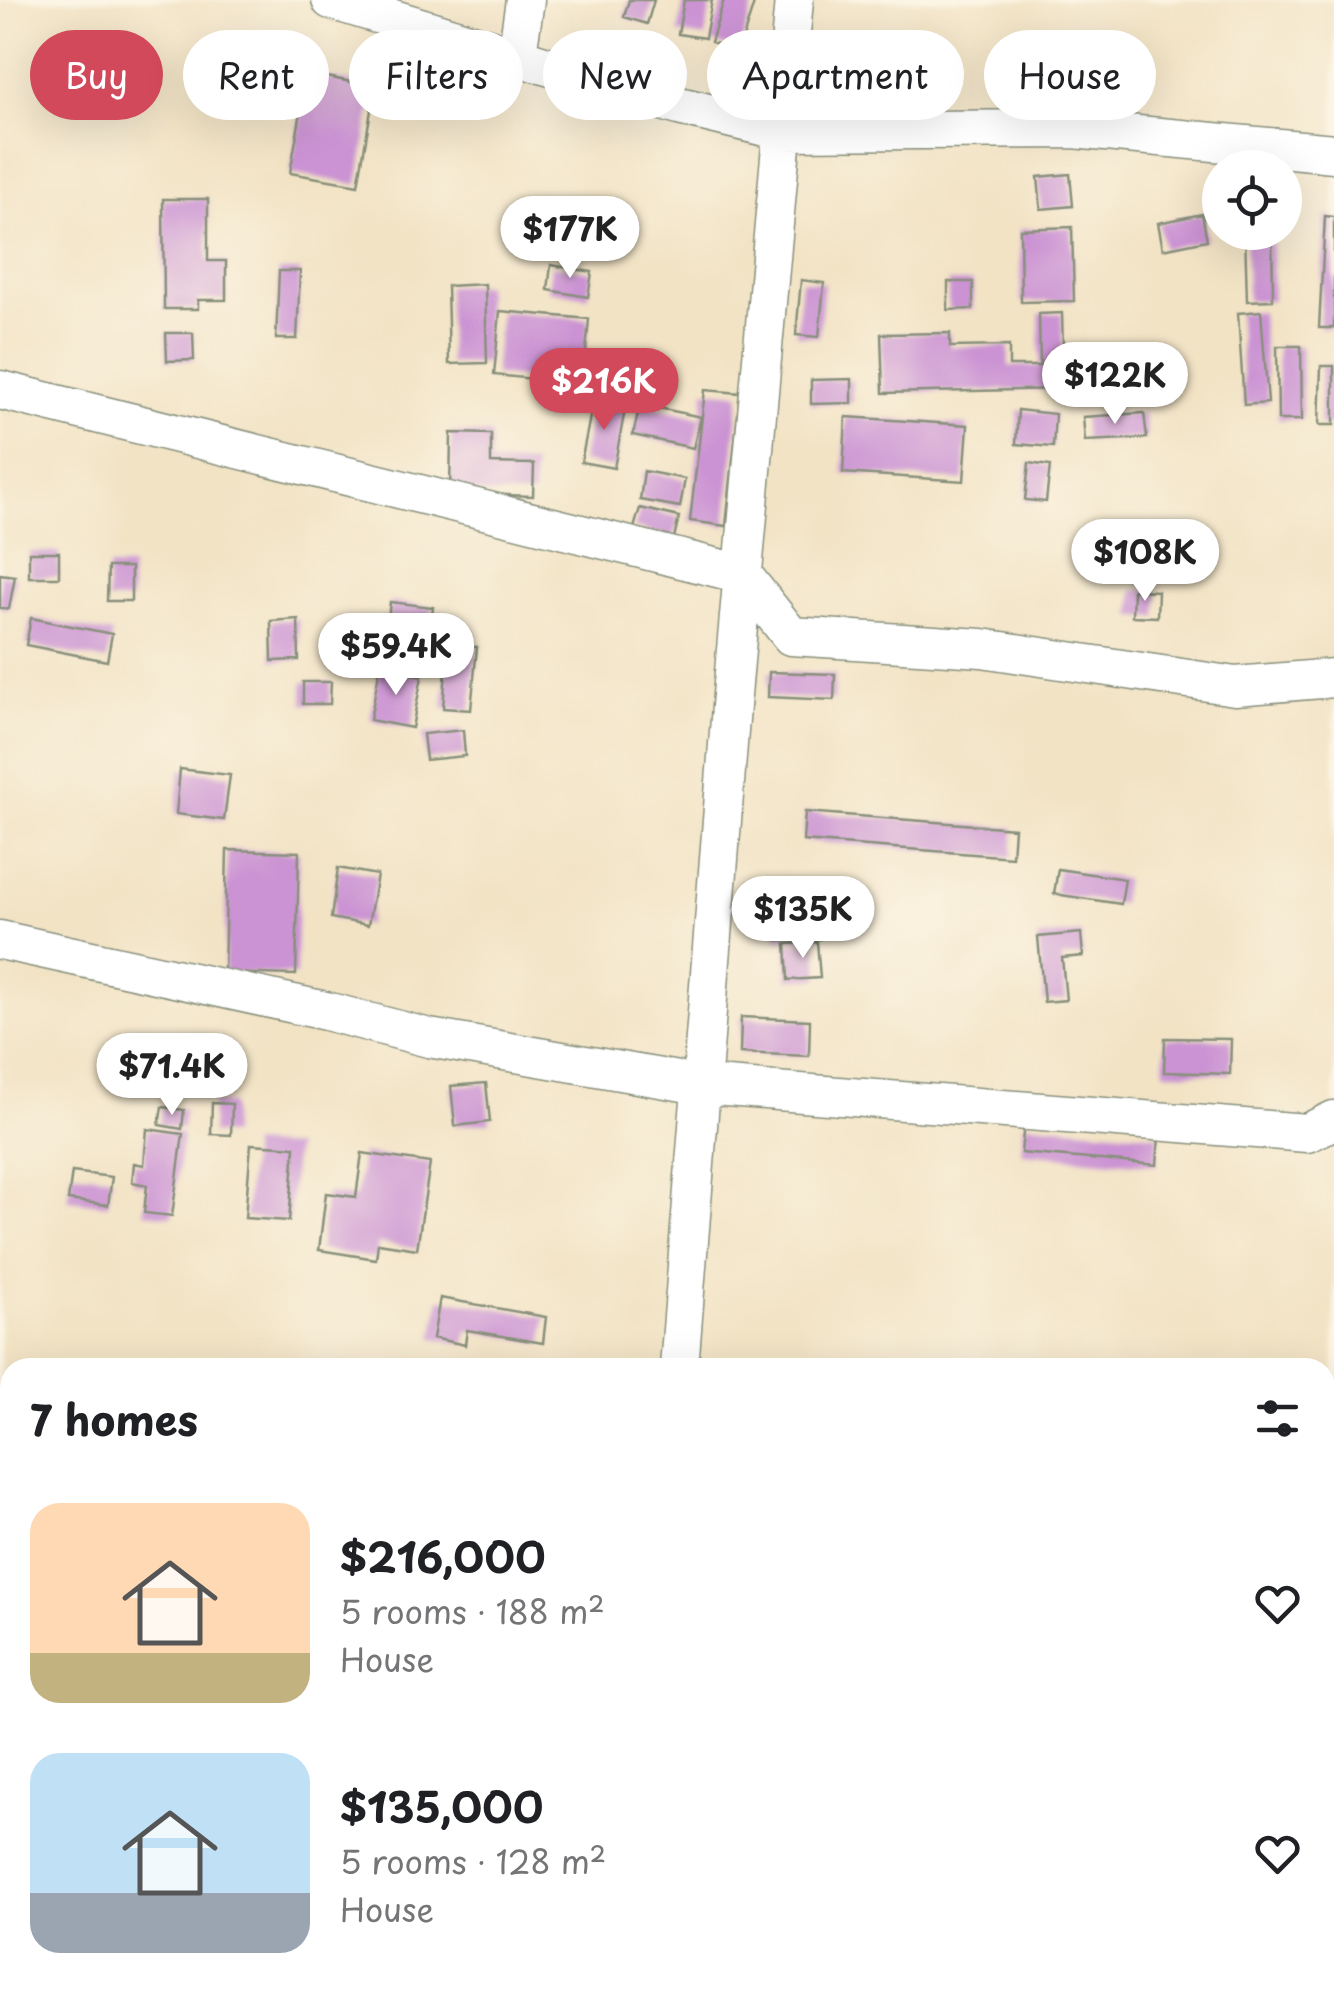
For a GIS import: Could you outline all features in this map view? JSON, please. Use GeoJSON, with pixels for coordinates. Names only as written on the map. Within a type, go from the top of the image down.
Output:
{"type":"FeatureCollection","features":[{"type":"Feature","properties":{"kind":"street"},"geometry":{"type":"LineString","coordinates":[[331,0],[422,30]]}},
{"type":"Feature","properties":{"kind":"street"},"geometry":{"type":"LineString","coordinates":[[521,30],[525,0]]}},
{"type":"Feature","properties":{"kind":"street"},"geometry":{"type":"LineString","coordinates":[[680,1358],[742,574],[794,0]]}},
{"type":"Feature","properties":{"kind":"street"},"geometry":{"type":"LineString","coordinates":[[523,56],[679,106],[782,131],[1074,129],[1334,152]]}},
{"type":"Feature","properties":{"kind":"street"},"geometry":{"type":"LineString","coordinates":[[0,390],[742,574],[791,636],[982,648],[1235,686],[1334,678]]}},
{"type":"Feature","properties":{"kind":"street"},"geometry":{"type":"LineString","coordinates":[[0,940],[310,1007],[429,1038],[702,1085],[1307,1133],[1334,1120]]}},
{"type":"Feature","properties":{"kind":"building"},"geometry":{"type":"Polygon","coordinates":[[[629,0],[654,0],[647,24],[624,17],[629,0]]]}},
{"type":"Feature","properties":{"kind":"building"},"geometry":{"type":"Polygon","coordinates":[[[684,0],[712,0],[705,38],[679,30],[684,0]]]}},
{"type":"Feature","properties":{"kind":"building"},"geometry":{"type":"Polygon","coordinates":[[[724,0],[755,0],[746,30],[715,30],[724,0]]]}},
{"type":"Feature","properties":{"kind":"building"},"geometry":{"type":"Polygon","coordinates":[[[329,77],[349,82],[349,120],[369,120],[358,185],[290,173],[300,120],[329,120],[329,77]]]}},
{"type":"Feature","properties":{"kind":"building"},"geometry":{"type":"Polygon","coordinates":[[[1070,174],[1073,206],[1041,209],[1038,177],[1070,174]]]}},
{"type":"Feature","properties":{"kind":"building"},"geometry":{"type":"Polygon","coordinates":[[[163,199],[208,199],[208,261],[226,261],[226,300],[198,300],[198,309],[164,309],[163,199]]]}},
{"type":"Feature","properties":{"kind":"building"},"geometry":{"type":"Polygon","coordinates":[[[1202,214],[1202,241],[1163,249],[1158,223],[1202,214]]]}},
{"type":"Feature","properties":{"kind":"building"},"geometry":{"type":"Polygon","coordinates":[[[1325,216],[1334,217],[1334,328],[1319,328],[1325,216]]]}},
{"type":"Feature","properties":{"kind":"building"},"geometry":{"type":"Polygon","coordinates":[[[1072,227],[1074,301],[1021,302],[1020,229],[1072,227]]]}},
{"type":"Feature","properties":{"kind":"building"},"geometry":{"type":"Polygon","coordinates":[[[1246,250],[1272,250],[1273,300],[1247,301],[1246,250]]]}},
{"type":"Feature","properties":{"kind":"building"},"geometry":{"type":"Polygon","coordinates":[[[551,265],[592,272],[588,297],[548,290],[551,265]]]}},
{"type":"Feature","properties":{"kind":"building"},"geometry":{"type":"Polygon","coordinates":[[[279,271],[300,271],[297,339],[276,339],[279,271]]]}},
{"type":"Feature","properties":{"kind":"building"},"geometry":{"type":"Polygon","coordinates":[[[801,280],[824,283],[819,337],[796,335],[801,280]]]}},
{"type":"Feature","properties":{"kind":"building"},"geometry":{"type":"Polygon","coordinates":[[[948,282],[973,282],[973,309],[948,310],[948,282]]]}},
{"type":"Feature","properties":{"kind":"building"},"geometry":{"type":"Polygon","coordinates":[[[485,284],[487,363],[449,364],[447,286],[485,284]]]}},
{"type":"Feature","properties":{"kind":"building"},"geometry":{"type":"Polygon","coordinates":[[[500,311],[589,319],[583,384],[494,375],[500,311]]]}},
{"type":"Feature","properties":{"kind":"building"},"geometry":{"type":"Polygon","coordinates":[[[1261,311],[1268,403],[1244,405],[1238,313],[1261,311]]]}},
{"type":"Feature","properties":{"kind":"building"},"geometry":{"type":"Polygon","coordinates":[[[1062,313],[1064,389],[883,393],[881,334],[950,333],[950,347],[1009,346],[1009,366],[1040,366],[1039,314],[1062,313]]]}},
{"type":"Feature","properties":{"kind":"building"},"geometry":{"type":"Polygon","coordinates":[[[166,333],[193,333],[194,360],[167,361],[166,333]]]}},
{"type":"Feature","properties":{"kind":"building"},"geometry":{"type":"Polygon","coordinates":[[[1277,346],[1301,346],[1302,420],[1278,420],[1277,346]]]}},
{"type":"Feature","properties":{"kind":"building"},"geometry":{"type":"Polygon","coordinates":[[[1321,366],[1334,366],[1334,425],[1319,425],[1321,366]]]}},
{"type":"Feature","properties":{"kind":"building"},"geometry":{"type":"Polygon","coordinates":[[[852,379],[852,403],[811,404],[811,380],[852,379]]]}},
{"type":"Feature","properties":{"kind":"building"},"geometry":{"type":"Polygon","coordinates":[[[705,390],[740,393],[726,526],[690,521],[705,390]]]}},
{"type":"Feature","properties":{"kind":"building"},"geometry":{"type":"Polygon","coordinates":[[[594,397],[626,404],[614,468],[581,462],[594,397]]]}},
{"type":"Feature","properties":{"kind":"building"},"geometry":{"type":"Polygon","coordinates":[[[640,404],[701,417],[693,448],[633,435],[640,404]]]}},
{"type":"Feature","properties":{"kind":"building"},"geometry":{"type":"Polygon","coordinates":[[[1018,410],[1055,414],[1053,447],[1016,444],[1018,410]]]}},
{"type":"Feature","properties":{"kind":"building"},"geometry":{"type":"Polygon","coordinates":[[[1144,413],[1147,438],[1085,441],[1083,417],[1144,413]]]}},
{"type":"Feature","properties":{"kind":"building"},"geometry":{"type":"Polygon","coordinates":[[[846,417],[968,425],[964,481],[843,473],[846,417]]]}},
{"type":"Feature","properties":{"kind":"building"},"geometry":{"type":"Polygon","coordinates":[[[451,433],[491,434],[491,463],[534,464],[533,496],[450,493],[451,433]]]}},
{"type":"Feature","properties":{"kind":"building"},"geometry":{"type":"Polygon","coordinates":[[[1029,463],[1050,466],[1046,502],[1025,500],[1029,463]]]}},
{"type":"Feature","properties":{"kind":"building"},"geometry":{"type":"Polygon","coordinates":[[[644,471],[685,479],[680,507],[640,500],[644,471]]]}},
{"type":"Feature","properties":{"kind":"building"},"geometry":{"type":"Polygon","coordinates":[[[640,508],[679,517],[674,538],[634,528],[640,508]]]}},
{"type":"Feature","properties":{"kind":"building"},"geometry":{"type":"Polygon","coordinates":[[[29,552],[59,552],[59,577],[29,577],[29,552]]]}},
{"type":"Feature","properties":{"kind":"building"},"geometry":{"type":"Polygon","coordinates":[[[108,567],[131,567],[131,601],[107,601],[108,567]]]}},
{"type":"Feature","properties":{"kind":"building"},"geometry":{"type":"Polygon","coordinates":[[[0,574],[15,576],[9,609],[0,608],[0,574]]]}},
{"type":"Feature","properties":{"kind":"building"},"geometry":{"type":"Polygon","coordinates":[[[1133,590],[1158,591],[1157,617],[1132,616],[1133,590]]]}},
{"type":"Feature","properties":{"kind":"building"},"geometry":{"type":"Polygon","coordinates":[[[390,602],[433,607],[425,667],[383,662],[390,602]]]}},
{"type":"Feature","properties":{"kind":"building"},"geometry":{"type":"Polygon","coordinates":[[[31,618],[112,634],[107,661],[26,645],[31,618]]]}},
{"type":"Feature","properties":{"kind":"building"},"geometry":{"type":"Polygon","coordinates":[[[298,619],[299,660],[272,661],[271,621],[298,619]]]}},
{"type":"Feature","properties":{"kind":"building"},"geometry":{"type":"Polygon","coordinates":[[[448,645],[477,647],[471,710],[443,708],[448,645]]]}},
{"type":"Feature","properties":{"kind":"building"},"geometry":{"type":"Polygon","coordinates":[[[380,667],[422,676],[412,728],[370,720],[380,667]]]}},
{"type":"Feature","properties":{"kind":"building"},"geometry":{"type":"Polygon","coordinates":[[[769,672],[835,674],[834,700],[768,697],[769,672]]]}},
{"type":"Feature","properties":{"kind":"building"},"geometry":{"type":"Polygon","coordinates":[[[303,682],[331,682],[330,704],[303,704],[303,682]]]}},
{"type":"Feature","properties":{"kind":"building"},"geometry":{"type":"Polygon","coordinates":[[[463,730],[465,756],[426,760],[423,734],[463,730]]]}},
{"type":"Feature","properties":{"kind":"building"},"geometry":{"type":"Polygon","coordinates":[[[180,769],[230,775],[224,820],[176,814],[180,769]]]}},
{"type":"Feature","properties":{"kind":"building"},"geometry":{"type":"Polygon","coordinates":[[[805,812],[1014,828],[1012,857],[803,841],[805,812]]]}},
{"type":"Feature","properties":{"kind":"building"},"geometry":{"type":"Polygon","coordinates":[[[227,850],[299,852],[296,975],[224,973],[227,850]]]}},
{"type":"Feature","properties":{"kind":"building"},"geometry":{"type":"Polygon","coordinates":[[[338,868],[377,875],[368,925],[331,918],[338,868]]]}},
{"type":"Feature","properties":{"kind":"building"},"geometry":{"type":"Polygon","coordinates":[[[1058,869],[1125,879],[1121,904],[1054,894],[1058,869]]]}},
{"type":"Feature","properties":{"kind":"building"},"geometry":{"type":"Polygon","coordinates":[[[770,890],[773,917],[748,920],[744,893],[770,890]]]}},
{"type":"Feature","properties":{"kind":"building"},"geometry":{"type":"Polygon","coordinates":[[[819,914],[820,939],[777,940],[776,915],[819,914]]]}},
{"type":"Feature","properties":{"kind":"building"},"geometry":{"type":"Polygon","coordinates":[[[1081,933],[1083,956],[1062,958],[1066,1000],[1044,1002],[1038,937],[1081,933]]]}},
{"type":"Feature","properties":{"kind":"building"},"geometry":{"type":"Polygon","coordinates":[[[817,942],[820,978],[788,980],[786,944],[817,942]]]}},
{"type":"Feature","properties":{"kind":"building"},"geometry":{"type":"Polygon","coordinates":[[[741,1017],[810,1020],[809,1056],[740,1053],[741,1017]]]}},
{"type":"Feature","properties":{"kind":"building"},"geometry":{"type":"Polygon","coordinates":[[[1165,1038],[1231,1039],[1230,1074],[1164,1072],[1165,1038]]]}},
{"type":"Feature","properties":{"kind":"building"},"geometry":{"type":"Polygon","coordinates":[[[486,1083],[490,1122],[455,1126],[451,1086],[486,1083]]]}},
{"type":"Feature","properties":{"kind":"building"},"geometry":{"type":"Polygon","coordinates":[[[212,1103],[232,1104],[231,1135],[211,1134],[212,1103]]]}},
{"type":"Feature","properties":{"kind":"building"},"geometry":{"type":"Polygon","coordinates":[[[162,1107],[184,1110],[182,1129],[159,1125],[162,1107]]]}},
{"type":"Feature","properties":{"kind":"building"},"geometry":{"type":"Polygon","coordinates":[[[1024,1123],[1159,1135],[1157,1165],[1021,1153],[1024,1123]]]}},
{"type":"Feature","properties":{"kind":"building"},"geometry":{"type":"Polygon","coordinates":[[[147,1129],[183,1134],[172,1216],[144,1213],[147,1185],[132,1182],[134,1163],[144,1165],[147,1129]]]}},
{"type":"Feature","properties":{"kind":"building"},"geometry":{"type":"Polygon","coordinates":[[[251,1144],[295,1147],[289,1221],[245,1218],[251,1144]]]}},
{"type":"Feature","properties":{"kind":"building"},"geometry":{"type":"Polygon","coordinates":[[[362,1153],[430,1163],[417,1249],[378,1243],[376,1259],[319,1250],[326,1193],[356,1197],[362,1153]]]}},
{"type":"Feature","properties":{"kind":"building"},"geometry":{"type":"Polygon","coordinates":[[[72,1172],[112,1177],[108,1205],[68,1200],[72,1172]]]}},
{"type":"Feature","properties":{"kind":"building"},"geometry":{"type":"Polygon","coordinates":[[[440,1298],[546,1317],[543,1343],[467,1330],[465,1345],[433,1338],[440,1298]]]}}]}
